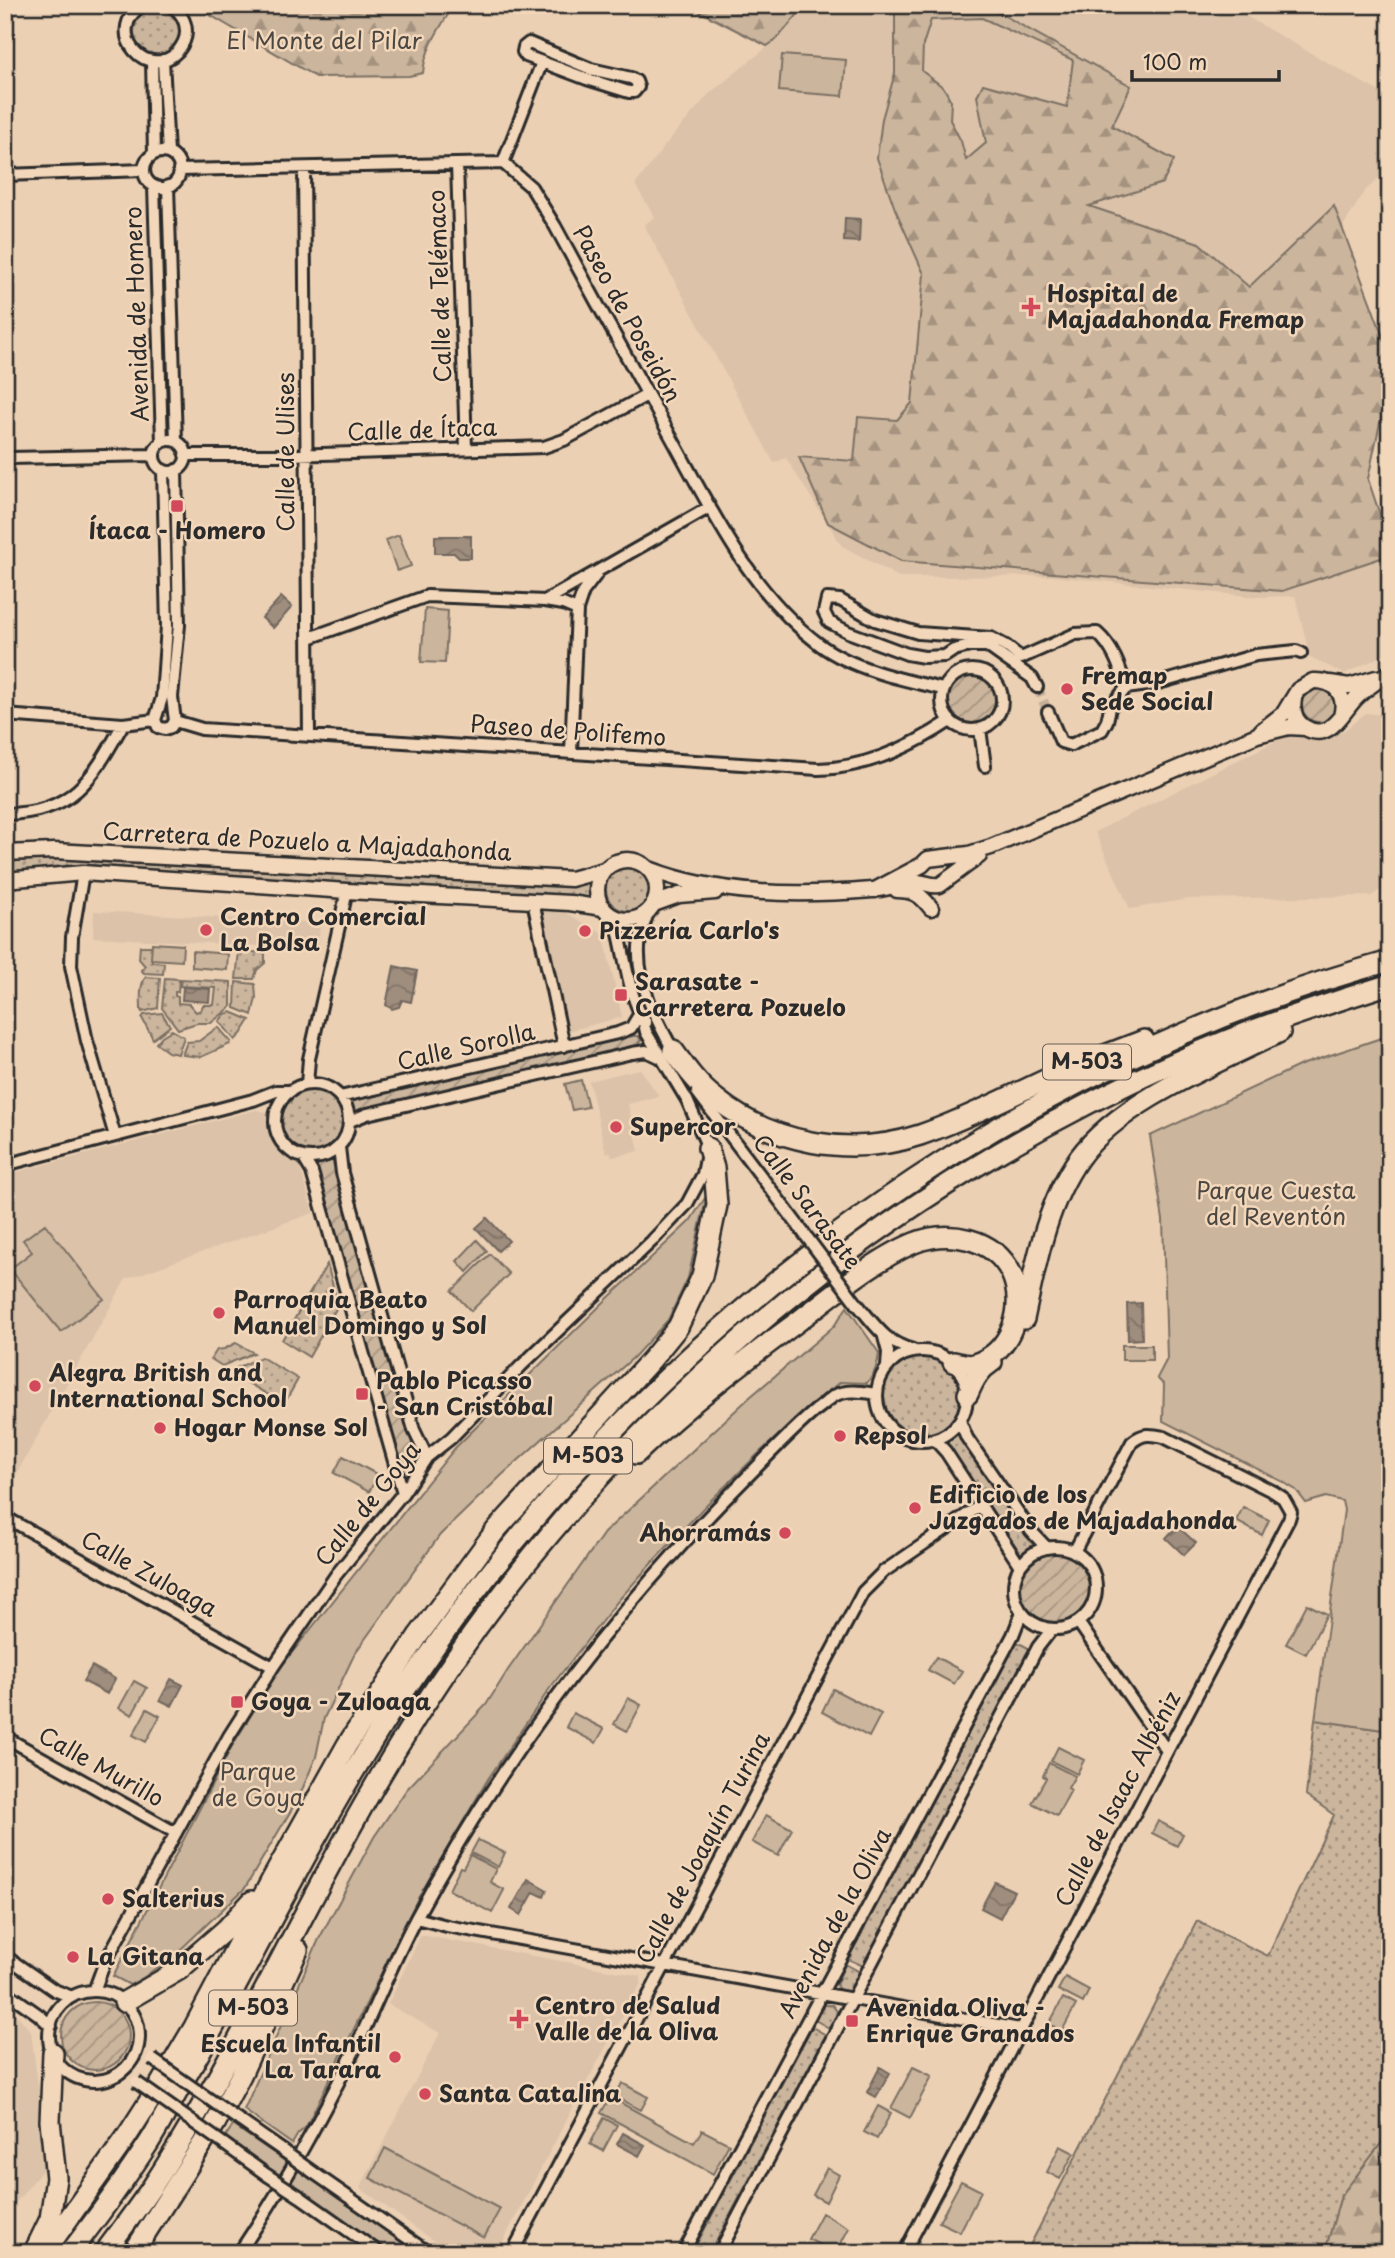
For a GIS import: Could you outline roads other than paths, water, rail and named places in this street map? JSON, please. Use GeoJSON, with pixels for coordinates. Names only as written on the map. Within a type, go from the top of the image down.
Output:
{"type":"FeatureCollection","features":[{"type":"Feature","properties":{"kind":"highway","name":"M-503"},"geometry":{"type":"LineString","coordinates":[[666,1054],[715,1099],[752,1124],[783,1136],[817,1144],[867,1146],[918,1136],[980,1112],[1065,1071],[1171,1029],[1262,1003],[1390,961]]}},
{"type":"Feature","properties":{"kind":"highway","name":"M-503"},"geometry":{"type":"LineString","coordinates":[[104,2253],[153,2185],[219,2073],[335,1855],[391,1757],[481,1624],[551,1534],[604,1471],[688,1385],[813,1279],[913,1207],[1047,1125],[1176,1061],[1279,1020],[1390,985]]}},
{"type":"Feature","properties":{"kind":"highway"},"geometry":{"type":"LineString","coordinates":[[968,1394],[975,1378],[1007,1349],[1023,1321],[1043,1237],[1063,1186],[1079,1158],[1121,1115],[1188,1077],[1281,1031],[1347,1007],[1390,985]]}},
{"type":"Feature","properties":{"kind":"highway","name":"M-503"},"geometry":{"type":"LineString","coordinates":[[70,2253],[148,2143],[363,1755],[388,1716],[461,1608],[566,1480],[656,1387],[738,1312],[893,1194],[989,1133],[1069,1090],[1165,1042],[1262,1003]]}},
{"type":"Feature","properties":{"kind":"highway"},"geometry":{"type":"LineString","coordinates":[[44,2253],[159,2086],[353,1735],[418,1636],[496,1530],[678,1327],[702,1276],[718,1205],[714,1168],[708,1148]]}},
{"type":"Feature","properties":{"kind":"highway"},"geometry":{"type":"LineString","coordinates":[[551,1534],[719,1381],[825,1300],[916,1242],[947,1237],[970,1239],[989,1248],[1006,1263],[1014,1279],[1017,1318],[1002,1346],[993,1355],[972,1365],[953,1362]]}},
{"type":"Feature","properties":{"kind":"highway"},"geometry":{"type":"LineString","coordinates":[[418,1636],[528,1507],[566,1480]]}},
{"type":"Feature","properties":{"kind":"highway"},"geometry":{"type":"LineString","coordinates":[[133,2253],[201,2147],[241,2075],[305,1934],[391,1757]]}},
{"type":"Feature","properties":{"kind":"highway"},"geometry":{"type":"LineString","coordinates":[[124,2002],[179,1970],[226,1929],[272,1880]]}},
{"type":"Feature","properties":{"kind":"highway"},"geometry":{"type":"LineString","coordinates":[[33,2253],[50,2219],[56,2178],[50,2120],[53,2053]]}},
{"type":"Feature","properties":{"kind":"street"},"geometry":{"type":"LineString","coordinates":[[141,5],[128,19],[127,37],[135,53],[157,61],[172,57],[180,50],[184,41],[186,31],[180,14],[170,5]]}},
{"type":"Feature","properties":{"kind":"street"},"geometry":{"type":"LineString","coordinates":[[529,43],[591,69],[631,78],[636,81],[638,87],[634,92],[629,92],[542,62],[526,56],[524,47],[529,43]]}},
{"type":"Feature","properties":{"kind":"street"},"geometry":{"type":"LineString","coordinates":[[157,61],[167,153]]}},
{"type":"Feature","properties":{"kind":"street"},"geometry":{"type":"LineString","coordinates":[[154,154],[157,61]]}},
{"type":"Feature","properties":{"kind":"street"},"geometry":{"type":"LineString","coordinates":[[179,170],[503,163],[542,62]]}},
{"type":"Feature","properties":{"kind":"street"},"geometry":{"type":"LineString","coordinates":[[167,153],[176,160],[179,170],[176,180],[168,187],[153,186],[146,179],[144,170],[147,160],[154,154],[167,153]]}},
{"type":"Feature","properties":{"kind":"street","name":"Paseo de Poseidón"},"geometry":{"type":"LineString","coordinates":[[503,163],[531,187],[710,507],[762,589],[787,618],[822,646],[862,667],[900,680],[943,689]]}},
{"type":"Feature","properties":{"kind":"street","name":"Calle de Telémaco"},"geometry":{"type":"LineString","coordinates":[[457,164],[466,449]]}},
{"type":"Feature","properties":{"kind":"street","name":"Calle de Ulises"},"geometry":{"type":"LineString","coordinates":[[304,168],[309,735]]}},
{"type":"Feature","properties":{"kind":"street"},"geometry":{"type":"LineString","coordinates":[[5,175],[144,170]]}},
{"type":"Feature","properties":{"kind":"street","name":"Avenida de Homero"},"geometry":{"type":"LineString","coordinates":[[153,186],[162,442]]}},
{"type":"Feature","properties":{"kind":"street","name":"Avenida de Homero"},"geometry":{"type":"LineString","coordinates":[[168,187],[176,441]]}},
{"type":"Feature","properties":{"kind":"street","name":"Calle de Ítaca"},"geometry":{"type":"LineString","coordinates":[[185,455],[544,447],[564,440],[647,395]]}},
{"type":"Feature","properties":{"kind":"street"},"geometry":{"type":"LineString","coordinates":[[166,440],[176,441],[183,447],[183,464],[176,470],[163,470],[156,464],[156,447],[166,440]]}},
{"type":"Feature","properties":{"kind":"street"},"geometry":{"type":"LineString","coordinates":[[7,458],[154,455]]}},
{"type":"Feature","properties":{"kind":"street"},"geometry":{"type":"LineString","coordinates":[[163,470],[167,626],[162,698],[156,716],[158,727],[165,729],[171,727],[174,717],[179,625],[176,470]]}},
{"type":"Feature","properties":{"kind":"street"},"geometry":{"type":"LineString","coordinates":[[545,601],[710,507]]}},
{"type":"Feature","properties":{"kind":"street"},"geometry":{"type":"LineString","coordinates":[[571,752],[577,610],[583,592],[597,572]]}},
{"type":"Feature","properties":{"kind":"street"},"geometry":{"type":"LineString","coordinates":[[309,638],[427,596],[545,601],[577,610]]}},
{"type":"Feature","properties":{"kind":"street"},"geometry":{"type":"LineString","coordinates":[[827,599],[839,600],[876,620],[918,633],[991,638],[1021,658],[1034,682],[987,646],[970,646],[954,650],[946,656],[924,657],[907,654],[867,640],[829,622],[824,612],[827,599]]}},
{"type":"Feature","properties":{"kind":"street"},"geometry":{"type":"LineString","coordinates":[[1021,658],[1075,634],[1097,633],[1107,641],[1126,688]]}},
{"type":"Feature","properties":{"kind":"street"},"geometry":{"type":"LineString","coordinates":[[1048,712],[1061,742],[1071,746],[1102,730],[1110,708],[1126,688],[1155,684],[1256,655],[1296,651],[1301,653]]}},
{"type":"Feature","properties":{"kind":"street"},"geometry":{"type":"LineString","coordinates":[[960,671],[985,671],[995,679],[1003,702],[999,714],[991,724],[980,729],[964,729],[950,721],[943,711],[943,689],[950,678],[960,671]]}},
{"type":"Feature","properties":{"kind":"street"},"geometry":{"type":"LineString","coordinates":[[1257,734],[1284,713],[1298,690],[1312,681],[1321,680],[1349,686],[1387,674]]}},
{"type":"Feature","properties":{"kind":"street"},"geometry":{"type":"LineString","coordinates":[[875,890],[922,865],[928,859],[969,855],[991,848],[1257,734],[1289,727],[1312,731],[1326,730],[1335,725],[1356,698],[1387,674]]}},
{"type":"Feature","properties":{"kind":"street"},"geometry":{"type":"LineString","coordinates":[[1330,683],[1338,689],[1343,698],[1341,717]]}},
{"type":"Feature","properties":{"kind":"street"},"geometry":{"type":"LineString","coordinates":[[1294,698],[1294,715],[1305,728]]}},
{"type":"Feature","properties":{"kind":"street"},"geometry":{"type":"LineString","coordinates":[[5,715],[124,724],[156,716],[165,709],[174,717]]}},
{"type":"Feature","properties":{"kind":"street","name":"Paseo de Polifemo"},"geometry":{"type":"LineString","coordinates":[[174,717],[202,729],[818,769],[861,764],[929,735],[950,721]]}},
{"type":"Feature","properties":{"kind":"street"},"geometry":{"type":"LineString","coordinates":[[5,814],[47,810],[80,789],[124,724]]}},
{"type":"Feature","properties":{"kind":"street"},"geometry":{"type":"LineString","coordinates":[[980,729],[985,766]]}},
{"type":"Feature","properties":{"kind":"street"},"geometry":{"type":"LineString","coordinates":[[875,890],[916,882],[940,886],[991,848]]}},
{"type":"Feature","properties":{"kind":"street","name":"Carretera de Pozuelo a Majadahonda"},"geometry":{"type":"LineString","coordinates":[[5,853],[54,851],[571,879],[604,870]]}},
{"type":"Feature","properties":{"kind":"street"},"geometry":{"type":"LineString","coordinates":[[942,859],[950,869],[948,878]]}},
{"type":"Feature","properties":{"kind":"street"},"geometry":{"type":"LineString","coordinates":[[731,890],[675,879],[635,861],[626,860],[604,870],[597,889],[603,908],[615,918],[633,919],[651,907],[679,895],[731,890],[793,893],[910,890],[921,896],[931,908],[928,884],[920,873],[922,865]]}},
{"type":"Feature","properties":{"kind":"street"},"geometry":{"type":"LineString","coordinates":[[649,869],[657,886],[651,907]]}},
{"type":"Feature","properties":{"kind":"street"},"geometry":{"type":"LineString","coordinates":[[83,873],[72,937],[71,966],[87,1041],[115,1136]]}},
{"type":"Feature","properties":{"kind":"street","name":"Carretera de Pozuelo a Majadahonda"},"geometry":{"type":"LineString","coordinates":[[12,879],[83,873],[570,903],[603,908]]}},
{"type":"Feature","properties":{"kind":"street"},"geometry":{"type":"LineString","coordinates":[[307,1084],[309,1059],[346,891]]}},
{"type":"Feature","properties":{"kind":"street"},"geometry":{"type":"LineString","coordinates":[[533,901],[564,1046]]}},
{"type":"Feature","properties":{"kind":"street","name":"Calle Sarasate"},"geometry":{"type":"LineString","coordinates":[[651,907],[638,946],[639,960],[666,1054],[884,1338],[915,1351]]}},
{"type":"Feature","properties":{"kind":"street","name":"Calle Sarasate"},"geometry":{"type":"LineString","coordinates":[[615,918],[623,941],[633,992],[642,1016],[677,1071],[696,1091]]}},
{"type":"Feature","properties":{"kind":"street"},"geometry":{"type":"LineString","coordinates":[[642,1016],[646,1032],[666,1054],[708,1148]]}},
{"type":"Feature","properties":{"kind":"street","name":"Calle Sorolla"},"geometry":{"type":"LineString","coordinates":[[340,1097],[600,1038],[631,1028],[642,1016]]}},
{"type":"Feature","properties":{"kind":"street"},"geometry":{"type":"LineString","coordinates":[[600,1038],[607,1043],[609,1050],[605,1059]]}},
{"type":"Feature","properties":{"kind":"street","name":"Calle Sorolla"},"geometry":{"type":"LineString","coordinates":[[349,1121],[367,1114],[605,1059],[646,1051],[666,1054]]}},
{"type":"Feature","properties":{"kind":"street"},"geometry":{"type":"LineString","coordinates":[[307,1084],[318,1084],[340,1097],[348,1111],[345,1139],[339,1147],[316,1158],[303,1157],[292,1152],[282,1143],[277,1131],[277,1113],[283,1098],[307,1084]]}},
{"type":"Feature","properties":{"kind":"street"},"geometry":{"type":"LineString","coordinates":[[5,1165],[258,1099],[276,1091],[291,1091]]}},
{"type":"Feature","properties":{"kind":"street"},"geometry":{"type":"LineString","coordinates":[[258,1099],[277,1113]]}},
{"type":"Feature","properties":{"kind":"street"},"geometry":{"type":"LineString","coordinates":[[339,1147],[339,1164],[414,1430],[427,1457]]}},
{"type":"Feature","properties":{"kind":"street","name":"Calle de Goya"},"geometry":{"type":"LineString","coordinates":[[94,1991],[104,1964],[229,1736],[336,1575],[402,1493],[427,1457],[451,1438],[521,1366],[653,1241],[687,1204],[703,1174],[708,1148]]}},
{"type":"Feature","properties":{"kind":"street"},"geometry":{"type":"LineString","coordinates":[[303,1157],[312,1172],[402,1493]]}},
{"type":"Feature","properties":{"kind":"street"},"geometry":{"type":"LineString","coordinates":[[884,1338],[888,1352],[887,1367]]}},
{"type":"Feature","properties":{"kind":"street"},"geometry":{"type":"LineString","coordinates":[[915,1351],[936,1352],[953,1362],[964,1377],[968,1394],[960,1421],[949,1433],[935,1440],[920,1441],[893,1431],[883,1420],[877,1394],[887,1367],[895,1359],[915,1351]]}},
{"type":"Feature","properties":{"kind":"street"},"geometry":{"type":"LineString","coordinates":[[239,2253],[332,2095],[416,1918],[514,1755],[613,1623],[691,1532],[805,1419],[835,1396],[854,1391],[877,1394]]}},
{"type":"Feature","properties":{"kind":"street"},"geometry":{"type":"LineString","coordinates":[[960,1421],[967,1438],[1031,1531],[1047,1548]]}},
{"type":"Feature","properties":{"kind":"street","name":"Calle de Isaac Albéniz"},"geometry":{"type":"LineString","coordinates":[[904,2253],[1291,1512],[1283,1498],[1274,1492],[1164,1437],[1148,1434],[1139,1436],[1132,1442],[1074,1552]]}},
{"type":"Feature","properties":{"kind":"street"},"geometry":{"type":"LineString","coordinates":[[935,1440],[946,1452],[1020,1566]]}},
{"type":"Feature","properties":{"kind":"street","name":"Calle de Joaquín Turina"},"geometry":{"type":"LineString","coordinates":[[512,2253],[863,1592],[883,1572],[981,1505]]}},
{"type":"Feature","properties":{"kind":"street","name":"Calle Zuloaga"},"geometry":{"type":"LineString","coordinates":[[5,1517],[273,1667]]}},
{"type":"Feature","properties":{"kind":"street"},"geometry":{"type":"LineString","coordinates":[[1061,1547],[1074,1552],[1086,1560],[1093,1572],[1096,1586],[1094,1600],[1088,1612],[1078,1622],[1065,1628],[1052,1629],[1030,1621],[1016,1602],[1015,1577],[1020,1566],[1027,1558],[1047,1548],[1061,1547]]}},
{"type":"Feature","properties":{"kind":"street","name":"Avenida de la Oliva"},"geometry":{"type":"LineString","coordinates":[[683,2253],[1013,1636],[1022,1612]]}},
{"type":"Feature","properties":{"kind":"street"},"geometry":{"type":"LineString","coordinates":[[1078,1622],[1167,1751]]}},
{"type":"Feature","properties":{"kind":"street"},"geometry":{"type":"LineString","coordinates":[[719,2253],[1038,1647],[1052,1629]]}},
{"type":"Feature","properties":{"kind":"street","name":"Calle Murillo"},"geometry":{"type":"LineString","coordinates":[[5,1737],[177,1833]]}},
{"type":"Feature","properties":{"kind":"street"},"geometry":{"type":"LineString","coordinates":[[416,1918],[456,1928],[1020,2029]]}},
{"type":"Feature","properties":{"kind":"street"},"geometry":{"type":"LineString","coordinates":[[5,1956],[54,1990],[72,1997]]}},
{"type":"Feature","properties":{"kind":"street"},"geometry":{"type":"LineString","coordinates":[[5,1991],[51,2026]]}},
{"type":"Feature","properties":{"kind":"street"},"geometry":{"type":"LineString","coordinates":[[94,1991],[105,1992],[124,2002],[138,2026],[138,2045],[127,2067],[117,2074],[96,2081],[85,2080],[66,2070],[53,2053],[50,2044],[51,2026],[62,2005],[72,1997],[94,1991]]}},
{"type":"Feature","properties":{"kind":"street"},"geometry":{"type":"LineString","coordinates":[[138,2045],[152,2059],[429,2253]]}},
{"type":"Feature","properties":{"kind":"street"},"geometry":{"type":"LineString","coordinates":[[117,2074],[136,2082],[380,2253]]}},
{"type":"Feature","properties":{"kind":"water"},"geometry":{"type":"Polygon","coordinates":[[[845,218],[860,219],[859,242],[844,241],[845,218]]]}},
{"type":"Feature","properties":{"kind":"water"},"geometry":{"type":"Polygon","coordinates":[[[435,536],[471,536],[471,558],[459,558],[454,553],[435,553],[435,536]]]}},
{"type":"Feature","properties":{"kind":"water"},"geometry":{"type":"Polygon","coordinates":[[[281,597],[292,607],[273,628],[262,618],[281,597]]]}},
{"type":"Feature","properties":{"kind":"water"},"geometry":{"type":"Polygon","coordinates":[[[394,966],[417,971],[411,1002],[402,1000],[399,1007],[392,1009],[386,1005],[394,966]]]}},
{"type":"Feature","properties":{"kind":"water"},"geometry":{"type":"Polygon","coordinates":[[[183,987],[210,989],[209,1002],[182,1000],[183,987]]]}},
{"type":"Feature","properties":{"kind":"water"},"geometry":{"type":"Polygon","coordinates":[[[487,1218],[509,1241],[498,1251],[476,1228],[487,1218]]]}},
{"type":"Feature","properties":{"kind":"water"},"geometry":{"type":"Polygon","coordinates":[[[1141,1303],[1142,1339],[1128,1340],[1127,1304],[1141,1303]]]}},
{"type":"Feature","properties":{"kind":"water"},"geometry":{"type":"Polygon","coordinates":[[[1177,1526],[1196,1543],[1184,1555],[1166,1538],[1177,1526]]]}},
{"type":"Feature","properties":{"kind":"water"},"geometry":{"type":"Polygon","coordinates":[[[92,1666],[115,1679],[107,1694],[83,1681],[92,1666]]]}},
{"type":"Feature","properties":{"kind":"water"},"geometry":{"type":"Polygon","coordinates":[[[171,1679],[183,1685],[172,1706],[160,1700],[171,1679]]]}},
{"type":"Feature","properties":{"kind":"water"},"geometry":{"type":"Polygon","coordinates":[[[528,1879],[547,1890],[544,1897],[534,1892],[521,1915],[511,1909],[528,1879]]]}},
{"type":"Feature","properties":{"kind":"water"},"geometry":{"type":"Polygon","coordinates":[[[995,1882],[1014,1891],[1000,1918],[981,1908],[995,1882]]]}},
{"type":"Feature","properties":{"kind":"water"},"geometry":{"type":"Polygon","coordinates":[[[880,2067],[890,2073],[876,2097],[867,2092],[880,2067]]]}},
{"type":"Feature","properties":{"kind":"water"},"geometry":{"type":"Polygon","coordinates":[[[623,2133],[645,2145],[639,2156],[617,2144],[623,2133]]]}},
{"type":"Feature","properties":{"kind":"waterway"},"geometry":{"type":"LineString","coordinates":[[1339,2253],[1353,2247],[1364,2253]]}},
{"type":"Feature","properties":{"kind":"waterway"},"geometry":{"type":"LineString","coordinates":[[1384,2253],[1390,2252]]}},
{"type":"Feature","properties":{"kind":"tunnel"},"geometry":{"type":"LineString","coordinates":[[1037,687],[1048,712]]}},
{"type":"Feature","properties":{"kind":"place","name":"Hospital de Majadahonda Fremap"},"geometry":{"type":"Point","coordinates":[1031,307]}},
{"type":"Feature","properties":{"kind":"place","name":"Ítaca - Homero"},"geometry":{"type":"Point","coordinates":[177,506]}},
{"type":"Feature","properties":{"kind":"place","name":"Fremap Sede Social"},"geometry":{"type":"Point","coordinates":[1067,689]}},
{"type":"Feature","properties":{"kind":"place","name":"Centro Comercial La Bolsa"},"geometry":{"type":"Point","coordinates":[206,930]}},
{"type":"Feature","properties":{"kind":"place","name":"Pizzería Carlo's"},"geometry":{"type":"Point","coordinates":[585,931]}},
{"type":"Feature","properties":{"kind":"place","name":"Sarasate - Carretera Pozuelo"},"geometry":{"type":"Point","coordinates":[621,995]}},
{"type":"Feature","properties":{"kind":"place","name":"Supercor"},"geometry":{"type":"Point","coordinates":[616,1127]}},
{"type":"Feature","properties":{"kind":"place","name":"Parroquia Beato Manuel Domingo y Sol"},"geometry":{"type":"Point","coordinates":[219,1313]}},
{"type":"Feature","properties":{"kind":"place","name":"Alegra British and International School"},"geometry":{"type":"Point","coordinates":[35,1386]}},
{"type":"Feature","properties":{"kind":"place","name":"Pablo Picasso - San Cristóbal"},"geometry":{"type":"Point","coordinates":[362,1394]}},
{"type":"Feature","properties":{"kind":"place","name":"Hogar Monse Sol"},"geometry":{"type":"Point","coordinates":[160,1428]}},
{"type":"Feature","properties":{"kind":"place","name":"Repsol"},"geometry":{"type":"Point","coordinates":[840,1436]}},
{"type":"Feature","properties":{"kind":"place","name":"Edificio de los Juzgados de Majadahonda"},"geometry":{"type":"Point","coordinates":[915,1508]}},
{"type":"Feature","properties":{"kind":"place","name":"Ahorramás"},"geometry":{"type":"Point","coordinates":[785,1533]}},
{"type":"Feature","properties":{"kind":"place","name":"Goya - Zuloaga"},"geometry":{"type":"Point","coordinates":[237,1702]}},
{"type":"Feature","properties":{"kind":"place","name":"Salterius"},"geometry":{"type":"Point","coordinates":[108,1899]}},
{"type":"Feature","properties":{"kind":"place","name":"La Gitana"},"geometry":{"type":"Point","coordinates":[73,1957]}},
{"type":"Feature","properties":{"kind":"place","name":"Centro de Salud Valle de la Oliva"},"geometry":{"type":"Point","coordinates":[519,2019]}},
{"type":"Feature","properties":{"kind":"place","name":"Avenida Oliva - Enrique Granados"},"geometry":{"type":"Point","coordinates":[852,2021]}},
{"type":"Feature","properties":{"kind":"place","name":"Escuela Infantil La Tarara"},"geometry":{"type":"Point","coordinates":[395,2057]}},
{"type":"Feature","properties":{"kind":"place","name":"Santa Catalina"},"geometry":{"type":"Point","coordinates":[425,2094]}},
{"type":"Feature","properties":{"kind":"park label","name":"El Monte del Pilar"},"geometry":{"type":"Point","coordinates":[324,41]}},
{"type":"Feature","properties":{"kind":"park label","name":"Parque Cuesta del Reventón"},"geometry":{"type":"Point","coordinates":[1276,1204]}},
{"type":"Feature","properties":{"kind":"park label","name":"Parque de Goya"},"geometry":{"type":"Point","coordinates":[258,1785]}}]}
